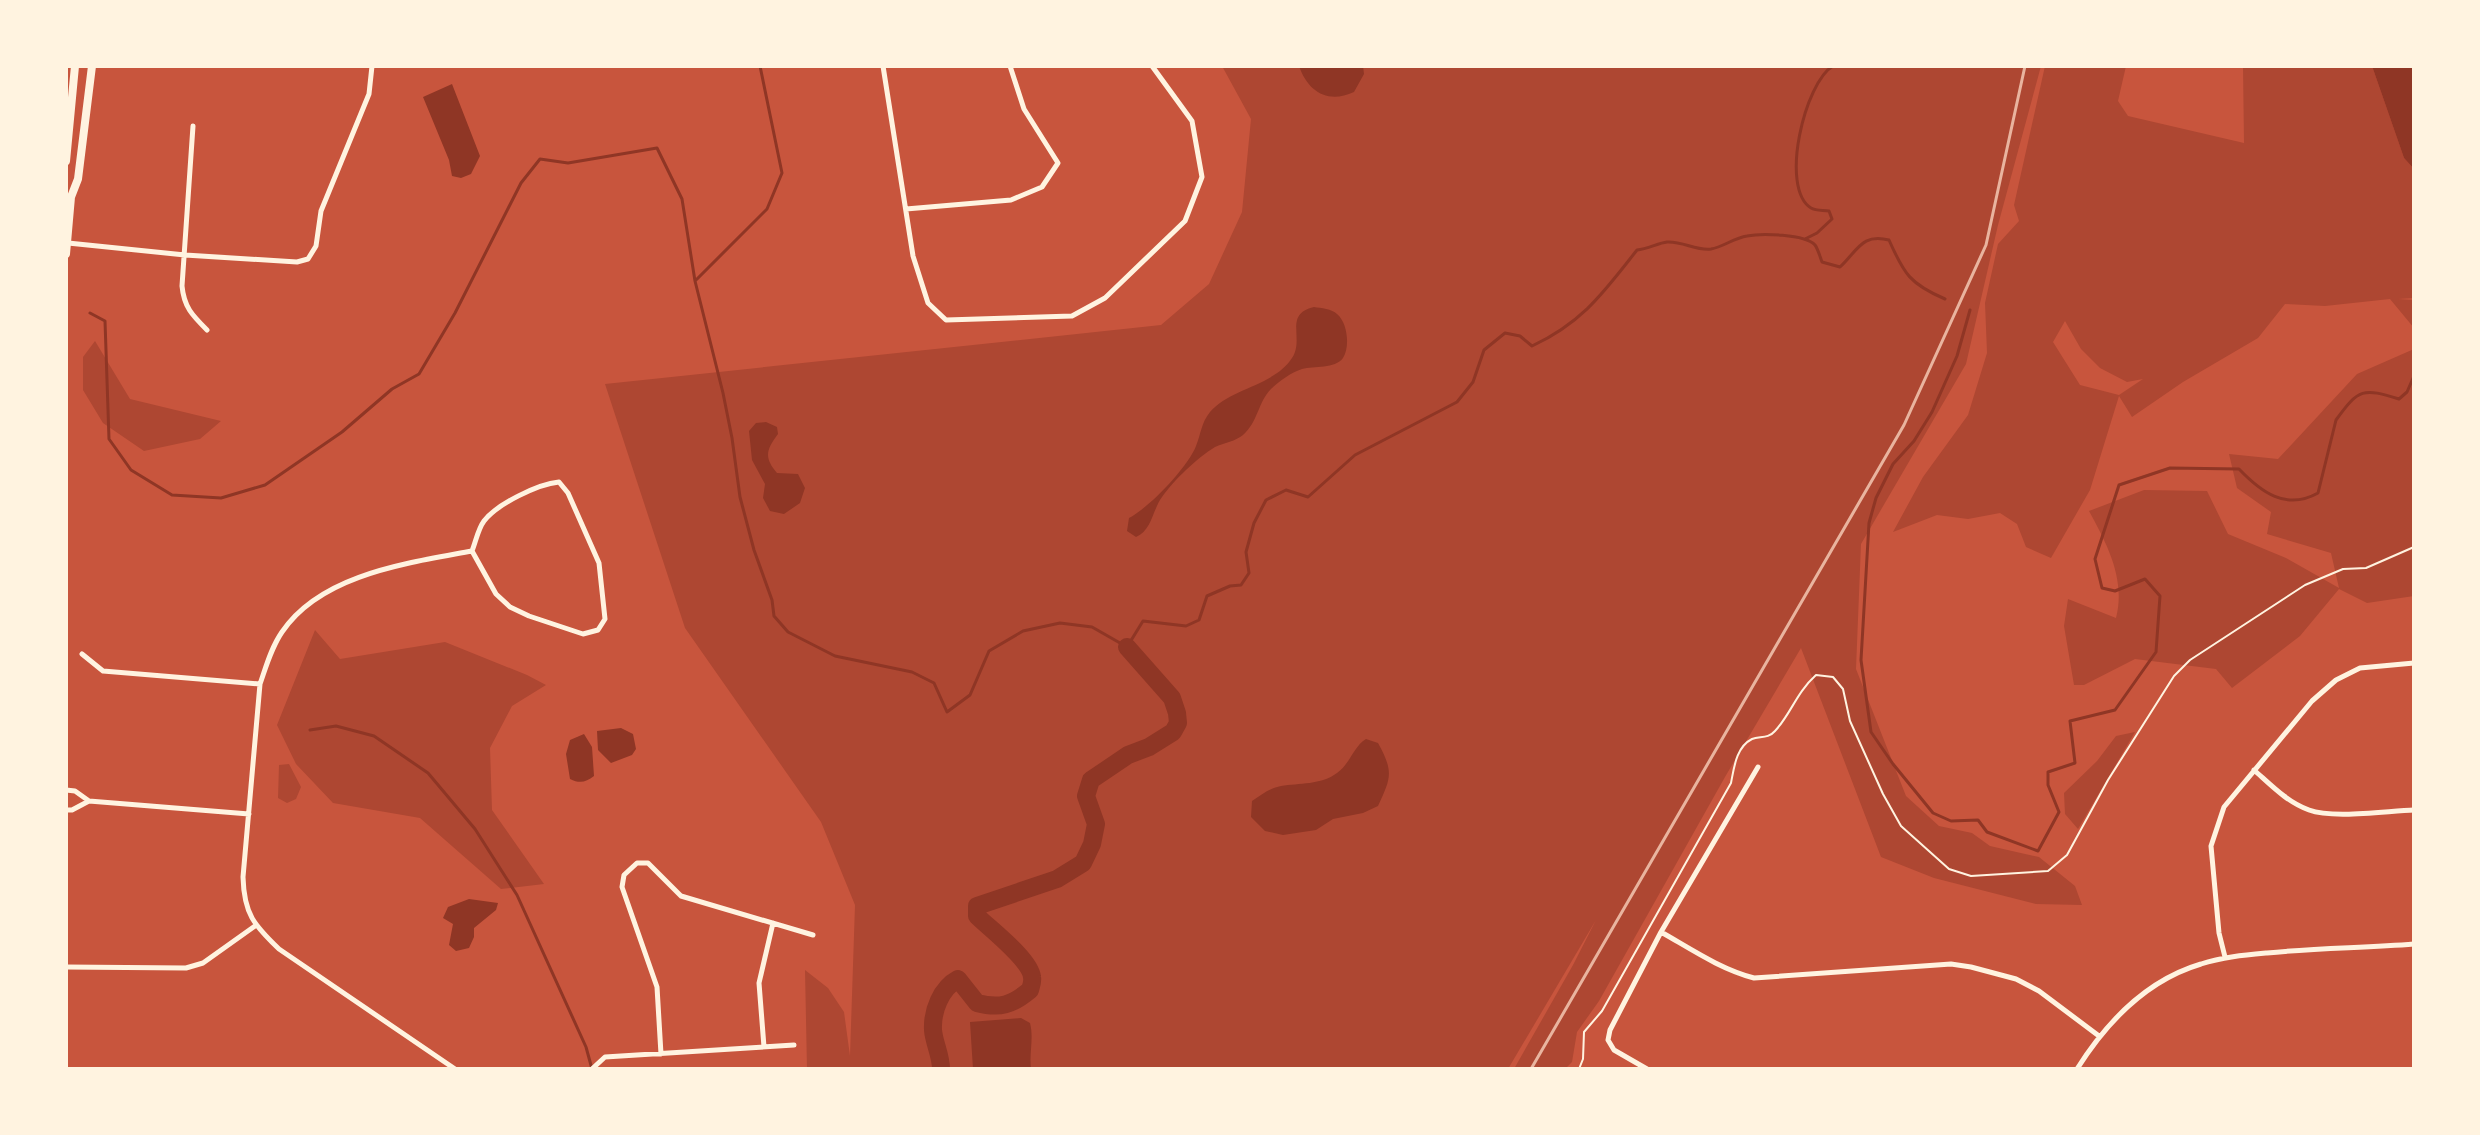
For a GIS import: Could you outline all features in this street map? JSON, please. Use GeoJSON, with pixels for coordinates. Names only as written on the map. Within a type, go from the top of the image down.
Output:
{"type":"FeatureCollection","features":[{"type":"Feature","properties":{"kind":"main road"},"geometry":{"type":"LineString","coordinates":[[66,161],[75,66]]}},
{"type":"Feature","properties":{"kind":"main road"},"geometry":{"type":"LineString","coordinates":[[66,254],[71,197],[78,179],[92,66]]}},
{"type":"Feature","properties":{"kind":"main road"},"geometry":{"type":"LineString","coordinates":[[66,183],[71,197]]}},
{"type":"Feature","properties":{"kind":"street"},"geometry":{"type":"LineString","coordinates":[[67,243],[185,255],[297,262],[308,259],[316,246],[321,211],[369,94],[372,66]]}},
{"type":"Feature","properties":{"kind":"street"},"geometry":{"type":"LineString","coordinates":[[883,66],[913,256],[928,303],[946,320],[1072,316],[1105,298],[1185,221],[1202,177],[1192,121],[1152,66]]}},
{"type":"Feature","properties":{"kind":"street"},"geometry":{"type":"LineString","coordinates":[[906,209],[1011,200],[1042,187],[1058,163],[1024,109],[1010,66]]}},
{"type":"Feature","properties":{"kind":"street"},"geometry":{"type":"LineString","coordinates":[[193,126],[183,301],[207,330]]}},
{"type":"Feature","properties":{"kind":"street"},"geometry":{"type":"LineString","coordinates":[[559,482],[568,493],[599,563],[605,619],[598,630],[583,634],[510,607],[496,594],[472,551],[481,523],[494,510],[545,483],[559,482]]}},
{"type":"Feature","properties":{"kind":"street"},"geometry":{"type":"LineString","coordinates":[[455,1069],[279,949],[255,926],[243,897],[243,877],[260,684],[281,633],[310,601],[358,578],[412,562],[472,551]]}},
{"type":"Feature","properties":{"kind":"street"},"geometry":{"type":"LineString","coordinates":[[82,654],[103,671],[260,684]]}},
{"type":"Feature","properties":{"kind":"street"},"geometry":{"type":"LineString","coordinates":[[2225,957],[2219,933],[2211,846],[2224,807],[2312,701],[2336,680],[2360,668],[2414,663]]}},
{"type":"Feature","properties":{"kind":"street"},"geometry":{"type":"LineString","coordinates":[[1647,1069],[1614,1050],[1608,1040],[1610,1030],[1661,932],[1758,767]]}},
{"type":"Feature","properties":{"kind":"street"},"geometry":{"type":"LineString","coordinates":[[2254,770],[2273,788],[2308,810],[2338,815],[2414,810]]}},
{"type":"Feature","properties":{"kind":"street"},"geometry":{"type":"LineString","coordinates":[[66,790],[75,791],[89,801],[249,814]]}},
{"type":"Feature","properties":{"kind":"street"},"geometry":{"type":"LineString","coordinates":[[66,810],[89,801]]}},
{"type":"Feature","properties":{"kind":"street"},"geometry":{"type":"LineString","coordinates":[[661,1054],[657,987],[622,887],[624,875],[637,863],[648,863],[681,896],[813,935]]}},
{"type":"Feature","properties":{"kind":"street"},"geometry":{"type":"LineString","coordinates":[[764,1047],[759,983],[773,923]]}},
{"type":"Feature","properties":{"kind":"street"},"geometry":{"type":"LineString","coordinates":[[66,967],[186,968],[203,963],[255,926]]}},
{"type":"Feature","properties":{"kind":"street"},"geometry":{"type":"LineString","coordinates":[[1661,932],[1708,959],[1754,978],[1951,964],[1994,972],[2039,991],[2099,1036]]}},
{"type":"Feature","properties":{"kind":"street"},"geometry":{"type":"LineString","coordinates":[[2077,1069],[2099,1036],[2119,1015],[2147,992],[2198,964],[2225,957],[2311,949],[2414,944]]}},
{"type":"Feature","properties":{"kind":"street"},"geometry":{"type":"LineString","coordinates":[[592,1069],[605,1057],[794,1045]]}},
{"type":"Feature","properties":{"kind":"path"},"geometry":{"type":"LineString","coordinates":[[1579,1069],[1583,1059],[1584,1032],[1602,1011],[1731,783],[1741,749],[1752,739],[1768,737],[1776,730],[1803,687],[1816,675],[1833,677],[1843,689],[1850,721],[1901,826],[1949,869],[1971,876],[2048,871],[2067,855],[2108,780],[2174,676],[2190,660],[2305,585],[2343,569],[2366,568],[2414,547]]}},
{"type":"Feature","properties":{"kind":"shaded area"},"geometry":{"type":"Polygon","coordinates":[[[1222,66],[2041,66],[1998,225],[1966,364],[1861,544],[1856,669],[1906,796],[1939,826],[1972,833],[1990,846],[2039,857],[2075,886],[2082,905],[2036,904],[1934,878],[1881,857],[1801,648],[1599,1001],[1577,1032],[1572,1062],[1565,1069],[1514,1069],[1596,920],[1508,1069],[807,1069],[805,970],[828,988],[844,1012],[850,1056],[855,905],[821,822],[685,628],[605,384],[1161,325],[1209,284],[1242,212],[1251,119],[1222,66]]]}},
{"type":"Feature","properties":{"kind":"shaded area"},"geometry":{"type":"Polygon","coordinates":[[[1299,66],[1363,66],[1364,74],[1354,92],[1336,97],[1314,89],[1299,66]]]}},
{"type":"Feature","properties":{"kind":"shaded area"},"geometry":{"type":"Polygon","coordinates":[[[2045,66],[2126,66],[2118,101],[2128,116],[2244,143],[2243,66],[2372,66],[2404,158],[2414,169],[2414,298],[2398,299],[2414,300],[2414,328],[2390,299],[2325,306],[2285,304],[2258,338],[2183,382],[2132,417],[2119,396],[2090,490],[2051,558],[2026,547],[2017,524],[2000,513],[1968,519],[1937,515],[1893,532],[1923,477],[1968,415],[1987,353],[1985,303],[1998,244],[2019,221],[2014,205],[2045,66]],[[2065,321],[2053,342],[2080,385],[2119,395],[2143,379],[2127,382],[2100,368],[2081,349],[2065,321]]]}},
{"type":"Feature","properties":{"kind":"shaded area"},"geometry":{"type":"Polygon","coordinates":[[[2372,66],[2414,66],[2414,169],[2404,158],[2372,66]]]}},
{"type":"Feature","properties":{"kind":"shaded area"},"geometry":{"type":"Polygon","coordinates":[[[452,84],[480,156],[471,174],[461,178],[452,176],[449,160],[423,97],[452,84]]]}},
{"type":"Feature","properties":{"kind":"shaded area"},"geometry":{"type":"Polygon","coordinates":[[[1314,307],[1332,311],[1344,323],[1347,348],[1343,358],[1330,366],[1298,370],[1278,383],[1267,394],[1243,435],[1215,447],[1186,470],[1162,497],[1149,525],[1141,534],[1136,537],[1127,531],[1129,518],[1157,496],[1192,455],[1210,412],[1229,397],[1274,375],[1292,358],[1297,343],[1299,315],[1314,307]]]}},
{"type":"Feature","properties":{"kind":"shaded area"},"geometry":{"type":"Polygon","coordinates":[[[95,341],[130,399],[221,421],[200,439],[144,451],[103,423],[83,390],[83,357],[95,341]]]}},
{"type":"Feature","properties":{"kind":"shaded area"},"geometry":{"type":"Polygon","coordinates":[[[2414,349],[2414,596],[2367,603],[2339,589],[2300,636],[2232,688],[2216,669],[2135,659],[2084,685],[2074,685],[2064,626],[2068,599],[2116,618],[2118,604],[2119,589],[2113,562],[2089,511],[2144,490],[2207,491],[2228,534],[2286,558],[2339,588],[2331,553],[2267,534],[2271,512],[2237,488],[2229,454],[2278,459],[2357,374],[2414,349]]]}},
{"type":"Feature","properties":{"kind":"shaded area"},"geometry":{"type":"Polygon","coordinates":[[[766,422],[777,427],[778,434],[768,453],[770,462],[777,473],[798,474],[805,488],[800,503],[784,514],[770,511],[763,498],[765,484],[752,460],[749,431],[756,423],[766,422]]]}},
{"type":"Feature","properties":{"kind":"shaded area"},"geometry":{"type":"Polygon","coordinates":[[[315,630],[340,659],[445,642],[546,685],[512,706],[490,748],[492,810],[544,884],[501,889],[420,818],[333,803],[296,764],[277,725],[315,630]]]}},
{"type":"Feature","properties":{"kind":"shaded area"},"geometry":{"type":"Polygon","coordinates":[[[621,728],[633,734],[636,749],[632,755],[611,763],[598,750],[597,731],[621,728]]]}},
{"type":"Feature","properties":{"kind":"shaded area"},"geometry":{"type":"Polygon","coordinates":[[[2135,732],[2078,829],[2065,814],[2064,793],[2097,761],[2116,736],[2135,732]]]}},
{"type":"Feature","properties":{"kind":"shaded area"},"geometry":{"type":"Polygon","coordinates":[[[584,734],[592,747],[594,776],[586,781],[577,781],[570,779],[566,754],[570,740],[584,734]]]}},
{"type":"Feature","properties":{"kind":"shaded area"},"geometry":{"type":"Polygon","coordinates":[[[1366,739],[1378,743],[1387,761],[1388,781],[1378,806],[1363,813],[1333,819],[1316,830],[1283,835],[1265,831],[1251,817],[1252,801],[1277,787],[1331,777],[1366,739]]]}},
{"type":"Feature","properties":{"kind":"shaded area"},"geometry":{"type":"Polygon","coordinates":[[[289,764],[301,787],[296,799],[287,803],[278,798],[279,765],[289,764]]]}},
{"type":"Feature","properties":{"kind":"shaded area"},"geometry":{"type":"Polygon","coordinates":[[[469,899],[498,903],[496,910],[474,928],[469,948],[456,951],[449,945],[453,924],[443,918],[448,907],[469,899]]]}},
{"type":"Feature","properties":{"kind":"shaded area"},"geometry":{"type":"Polygon","coordinates":[[[1021,1018],[1030,1023],[1031,1069],[973,1069],[970,1022],[1021,1018]]]}},
{"type":"Feature","properties":{"kind":"waterway"},"geometry":{"type":"LineString","coordinates":[[760,66],[782,173],[767,209],[695,281],[723,393],[740,497],[754,550],[772,600],[774,616],[788,632],[835,656],[912,672],[934,683],[947,712],[970,695],[989,651],[1023,631],[1060,623],[1092,627],[1127,647],[1143,621],[1186,626],[1199,620],[1207,596],[1230,586],[1241,585],[1249,573],[1246,552],[1254,523],[1266,500],[1286,490],[1308,497],[1355,455],[1457,402],[1473,382],[1484,350],[1505,333],[1520,336],[1532,346],[1550,337],[1579,316],[1637,250],[1667,242],[1711,249],[1747,236],[1782,235],[1810,241],[1822,262],[1840,267],[1861,244],[1880,238],[1889,240],[1904,270],[1916,283],[1945,299]]}},
{"type":"Feature","properties":{"kind":"waterway"},"geometry":{"type":"LineString","coordinates":[[1805,239],[1832,219],[1829,211],[1811,208],[1802,197],[1797,180],[1797,158],[1805,113],[1813,92],[1833,66]]}},
{"type":"Feature","properties":{"kind":"waterway"},"geometry":{"type":"LineString","coordinates":[[90,313],[105,321],[109,439],[131,470],[172,495],[221,498],[265,485],[342,432],[392,389],[419,374],[455,313],[521,183],[540,159],[568,163],[657,148],[682,199],[695,281]]}},
{"type":"Feature","properties":{"kind":"waterway"},"geometry":{"type":"LineString","coordinates":[[1970,310],[1957,356],[1932,412],[1914,441],[1893,464],[1876,498],[1869,523],[1861,660],[1871,732],[1933,813],[1951,821],[1978,820],[1987,832],[2038,851],[2059,812],[2048,785],[2048,772],[2075,763],[2070,721],[2115,710],[2156,652],[2160,596],[2145,579],[2115,591],[2102,588],[2095,559],[2119,485],[2170,468],[2239,469],[2256,485],[2275,496],[2295,500],[2306,498],[2318,493],[2336,420],[2350,402],[2369,392],[2399,399],[2407,392],[2414,376]]}},
{"type":"Feature","properties":{"kind":"waterway"},"geometry":{"type":"LineString","coordinates":[[941,1069],[933,1023],[939,1001],[952,983],[958,979],[977,1003],[992,1006],[1017,999],[1030,990],[1032,984],[1030,970],[1009,945],[977,916],[977,906],[1057,879],[1083,863],[1092,844],[1096,824],[1086,796],[1091,780],[1128,755],[1149,747],[1173,732],[1178,723],[1172,698],[1127,647]]}},
{"type":"Feature","properties":{"kind":"waterway"},"geometry":{"type":"LineString","coordinates":[[310,730],[336,726],[374,736],[428,773],[475,829],[517,895],[586,1047],[592,1069]]}},
{"type":"Feature","properties":{"kind":"railway"},"geometry":{"type":"LineString","coordinates":[[1531,1069],[1904,425],[1986,245],[2025,66]]}}]}
